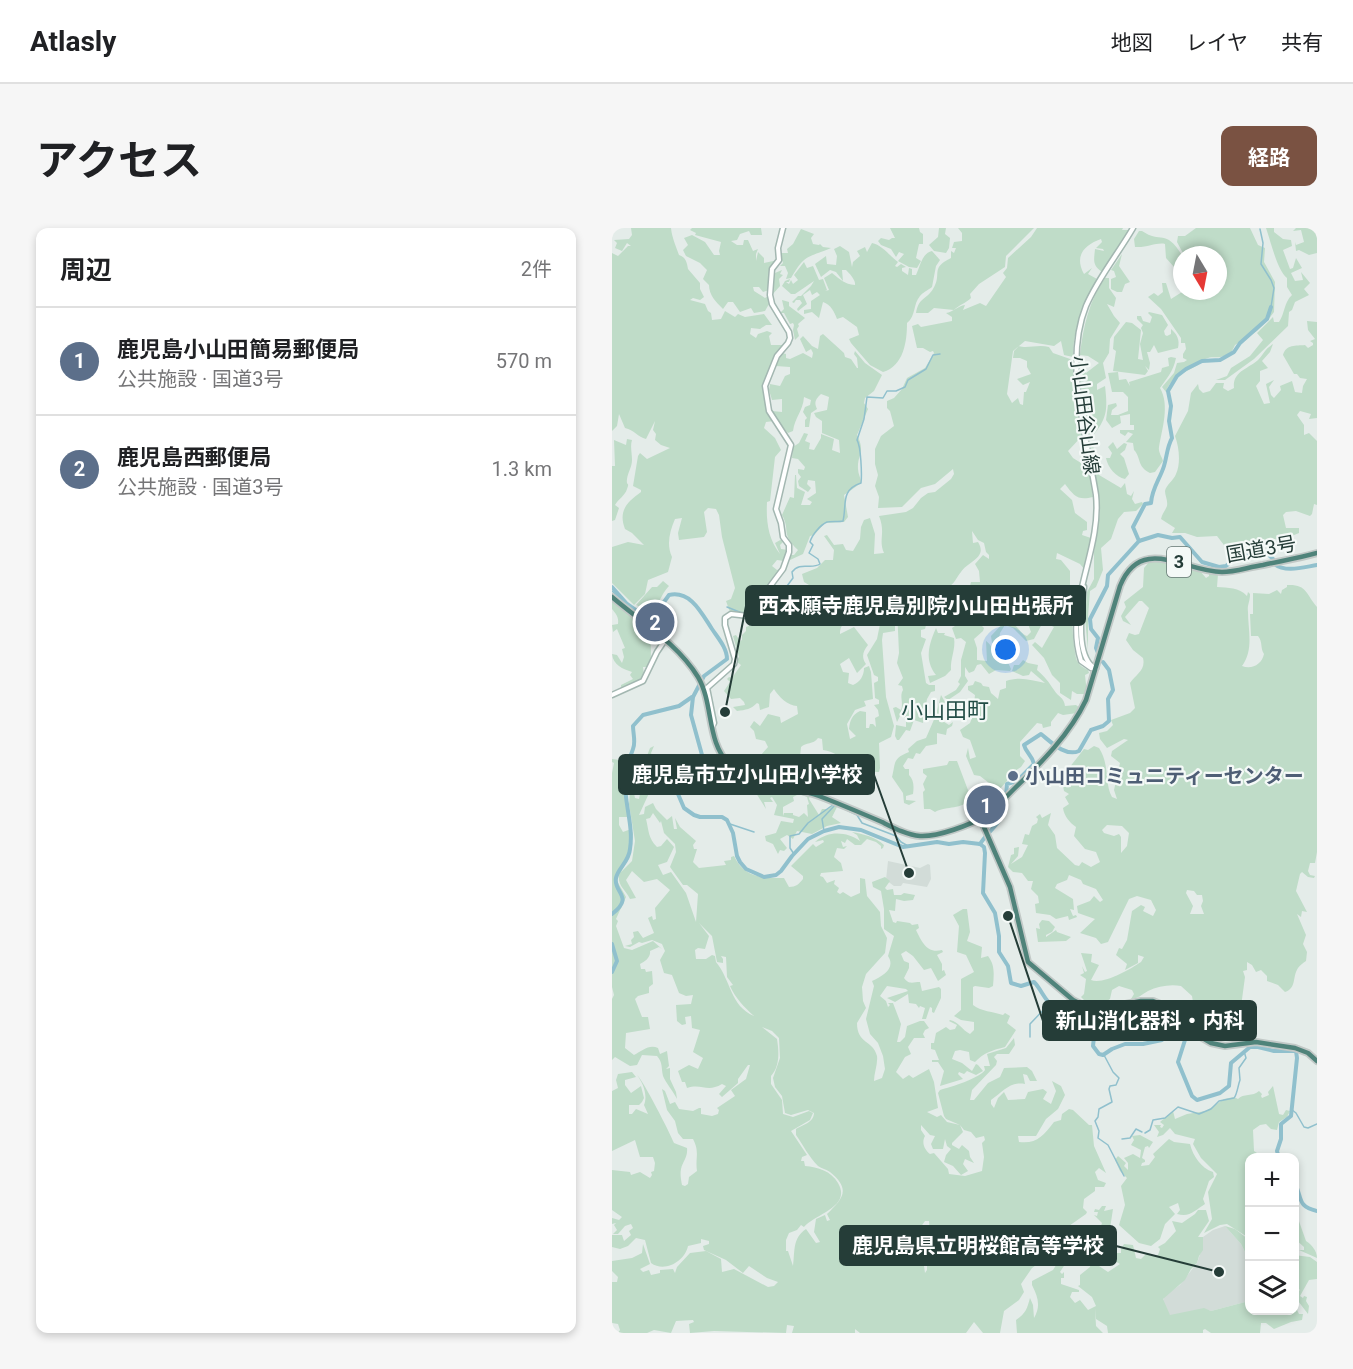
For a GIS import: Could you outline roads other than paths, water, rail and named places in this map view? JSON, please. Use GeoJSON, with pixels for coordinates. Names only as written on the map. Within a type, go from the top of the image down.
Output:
{"type":"FeatureCollection","features":[{"type":"Feature","properties":{"kind":"highway","name":"国道3号"},"geometry":{"type":"LineString","coordinates":[[612,597],[665,640],[699,679],[704,690],[716,745],[732,767],[744,775],[817,795],[920,836],[937,834],[980,818],[999,804],[1055,746],[1082,709],[1120,586],[1128,571],[1139,563],[1149,559],[1165,558],[1209,571],[1226,572],[1317,553]]}},
{"type":"Feature","properties":{"kind":"highway"},"geometry":{"type":"LineString","coordinates":[[980,818],[1010,887],[1028,962],[1073,1000],[1087,1007],[1100,1009],[1141,1001],[1154,1001],[1170,1008],[1210,1043],[1225,1046],[1256,1042],[1295,1048],[1308,1053],[1317,1061]]}},
{"type":"Feature","properties":{"kind":"main road"},"geometry":{"type":"LineString","coordinates":[[712,728],[714,722],[706,688],[734,664],[735,660],[725,618],[731,614],[748,616],[753,603],[765,593],[783,569],[789,550],[776,509],[791,445],[769,411],[765,386],[777,356],[790,338],[789,332],[772,304],[769,292],[772,269],[779,260],[778,248],[783,228]]}},
{"type":"Feature","properties":{"kind":"main road","name":"小山田谷山線"},"geometry":{"type":"LineString","coordinates":[[1096,668],[1083,663],[1078,645],[1077,610],[1095,537],[1097,506],[1078,386],[1076,343],[1088,302],[1133,228]]}},
{"type":"Feature","properties":{"kind":"main road"},"geometry":{"type":"LineString","coordinates":[[612,695],[643,681],[665,640]]}},
{"type":"Feature","properties":{"kind":"waterway"},"geometry":{"type":"LineString","coordinates":[[1260,229],[1263,243],[1261,264],[1274,288],[1271,307]]}},
{"type":"Feature","properties":{"kind":"waterway"},"geometry":{"type":"LineString","coordinates":[[1139,541],[1133,527],[1145,504],[1151,503],[1172,438],[1168,391],[1177,376],[1186,369],[1202,361],[1220,360],[1234,352],[1240,343],[1267,319],[1271,307]]}},
{"type":"Feature","properties":{"kind":"waterway"},"geometry":{"type":"LineString","coordinates":[[752,612],[772,603],[783,608],[787,586],[793,578],[792,572],[798,567],[820,564],[818,559],[809,553],[813,545],[810,542],[814,533],[827,522],[843,521],[847,494],[854,486],[861,483],[857,440],[864,419],[867,397],[883,398],[887,391],[896,391],[905,387],[908,380],[926,369],[933,355],[940,354]]}},
{"type":"Feature","properties":{"kind":"waterway"},"geometry":{"type":"LineString","coordinates":[[1098,653],[1096,648],[1098,638],[1091,629],[1090,619],[1107,586],[1108,575],[1139,541],[1158,535],[1180,537],[1202,562],[1219,567],[1226,566],[1238,556],[1268,554],[1273,559]]}},
{"type":"Feature","properties":{"kind":"waterway"},"geometry":{"type":"LineString","coordinates":[[1274,564],[1289,569],[1317,565]]}},
{"type":"Feature","properties":{"kind":"waterway"},"geometry":{"type":"LineString","coordinates":[[612,587],[627,604],[647,618],[654,616],[669,595],[684,596],[700,610],[724,647],[727,659],[704,676],[693,697],[691,715],[707,773],[681,785],[678,794],[684,808],[694,815],[722,817],[727,820],[733,833],[737,856],[746,869],[764,877],[776,875],[808,839],[839,827],[861,830],[903,847],[937,842],[980,844]]}},
{"type":"Feature","properties":{"kind":"waterway"},"geometry":{"type":"LineString","coordinates":[[612,591],[622,597]]}},
{"type":"Feature","properties":{"kind":"waterway"},"geometry":{"type":"LineString","coordinates":[[727,607],[747,613]]}},
{"type":"Feature","properties":{"kind":"waterway"},"geometry":{"type":"LineString","coordinates":[[1006,796],[1007,784],[1017,781],[1034,764],[1024,745],[1041,734],[1063,750],[1079,751],[1091,730],[1109,721],[1108,699],[1113,690],[1109,670],[1103,662]]}},
{"type":"Feature","properties":{"kind":"waterway"},"geometry":{"type":"LineString","coordinates":[[612,914],[622,903],[623,899],[617,887],[616,878],[628,858],[630,849],[631,831],[625,775],[634,746],[633,726],[643,715],[679,706],[692,697]]}},
{"type":"Feature","properties":{"kind":"waterway"},"geometry":{"type":"LineString","coordinates":[[980,844],[1000,820],[1006,800]]}},
{"type":"Feature","properties":{"kind":"waterway"},"geometry":{"type":"LineString","coordinates":[[794,854],[790,848],[790,836],[799,834],[808,823],[834,804],[857,815],[862,823],[896,836],[908,846]]}},
{"type":"Feature","properties":{"kind":"waterway"},"geometry":{"type":"LineString","coordinates":[[824,831],[822,819],[835,805]]}},
{"type":"Feature","properties":{"kind":"waterway"},"geometry":{"type":"LineString","coordinates":[[730,824],[754,832]]}},
{"type":"Feature","properties":{"kind":"waterway"},"geometry":{"type":"LineString","coordinates":[[980,844],[984,847],[985,853],[983,893],[995,913],[999,952],[1008,966],[1011,983],[1021,986],[1034,982],[1052,1005],[1091,1032],[1094,1037],[1093,1046],[1099,1054],[1103,1055],[1125,1044],[1143,1044],[1162,1040],[1170,1034],[1182,1033],[1185,1040],[1178,1062],[1192,1096],[1197,1100],[1220,1093],[1229,1086],[1231,1063],[1250,1047],[1274,1051],[1296,1051],[1291,1116],[1281,1124],[1278,1153]]}},
{"type":"Feature","properties":{"kind":"waterway"},"geometry":{"type":"LineString","coordinates":[[612,944],[617,961],[612,972]]}},
{"type":"Feature","properties":{"kind":"waterway"},"geometry":{"type":"LineString","coordinates":[[1030,1037],[1030,1024],[1050,1003]]}},
{"type":"Feature","properties":{"kind":"waterway"},"geometry":{"type":"LineString","coordinates":[[1145,1133],[1150,1130],[1153,1120],[1165,1118],[1178,1107],[1199,1114],[1211,1109],[1219,1101],[1234,1098],[1240,1080],[1239,1068],[1246,1058],[1244,1051]]}},
{"type":"Feature","properties":{"kind":"waterway"},"geometry":{"type":"LineString","coordinates":[[1104,1055],[1119,1078],[1116,1085],[1110,1086],[1109,1089],[1112,1102],[1099,1109],[1095,1121],[1099,1131],[1098,1138],[1108,1145],[1124,1176]]}},
{"type":"Feature","properties":{"kind":"waterway"},"geometry":{"type":"LineString","coordinates":[[1291,1109],[1304,1127],[1308,1128],[1317,1124]]}},
{"type":"Feature","properties":{"kind":"waterway"},"geometry":{"type":"LineString","coordinates":[[1122,1139],[1130,1138],[1136,1129],[1142,1132]]}},
{"type":"Feature","properties":{"kind":"waterway"},"geometry":{"type":"LineString","coordinates":[[1299,1194],[1306,1207],[1317,1211]]}},
{"type":"Feature","properties":{"kind":"place","name":"鹿児島西郵便局"},"geometry":{"type":"Point","coordinates":[655,622]}},
{"type":"Feature","properties":{"kind":"place","name":"西本願寺鹿児島別院小山田出張所"},"geometry":{"type":"Point","coordinates":[725,712]}},
{"type":"Feature","properties":{"kind":"place","name":"小山田コミュニティーセンター"},"geometry":{"type":"Point","coordinates":[1013,776]}},
{"type":"Feature","properties":{"kind":"place","name":"鹿児島小山田簡易郵便局"},"geometry":{"type":"Point","coordinates":[986,805]}},
{"type":"Feature","properties":{"kind":"place","name":"鹿児島市立小山田小学校"},"geometry":{"type":"Point","coordinates":[909,873]}},
{"type":"Feature","properties":{"kind":"place","name":"新山消化器科・内科"},"geometry":{"type":"Point","coordinates":[1008,916]}},
{"type":"Feature","properties":{"kind":"place","name":"鹿児島県立明桜館高等学校"},"geometry":{"type":"Point","coordinates":[1219,1272]}},
{"type":"Feature","properties":{"kind":"district","name":"小山田町"},"geometry":{"type":"Point","coordinates":[945,710]}}]}
